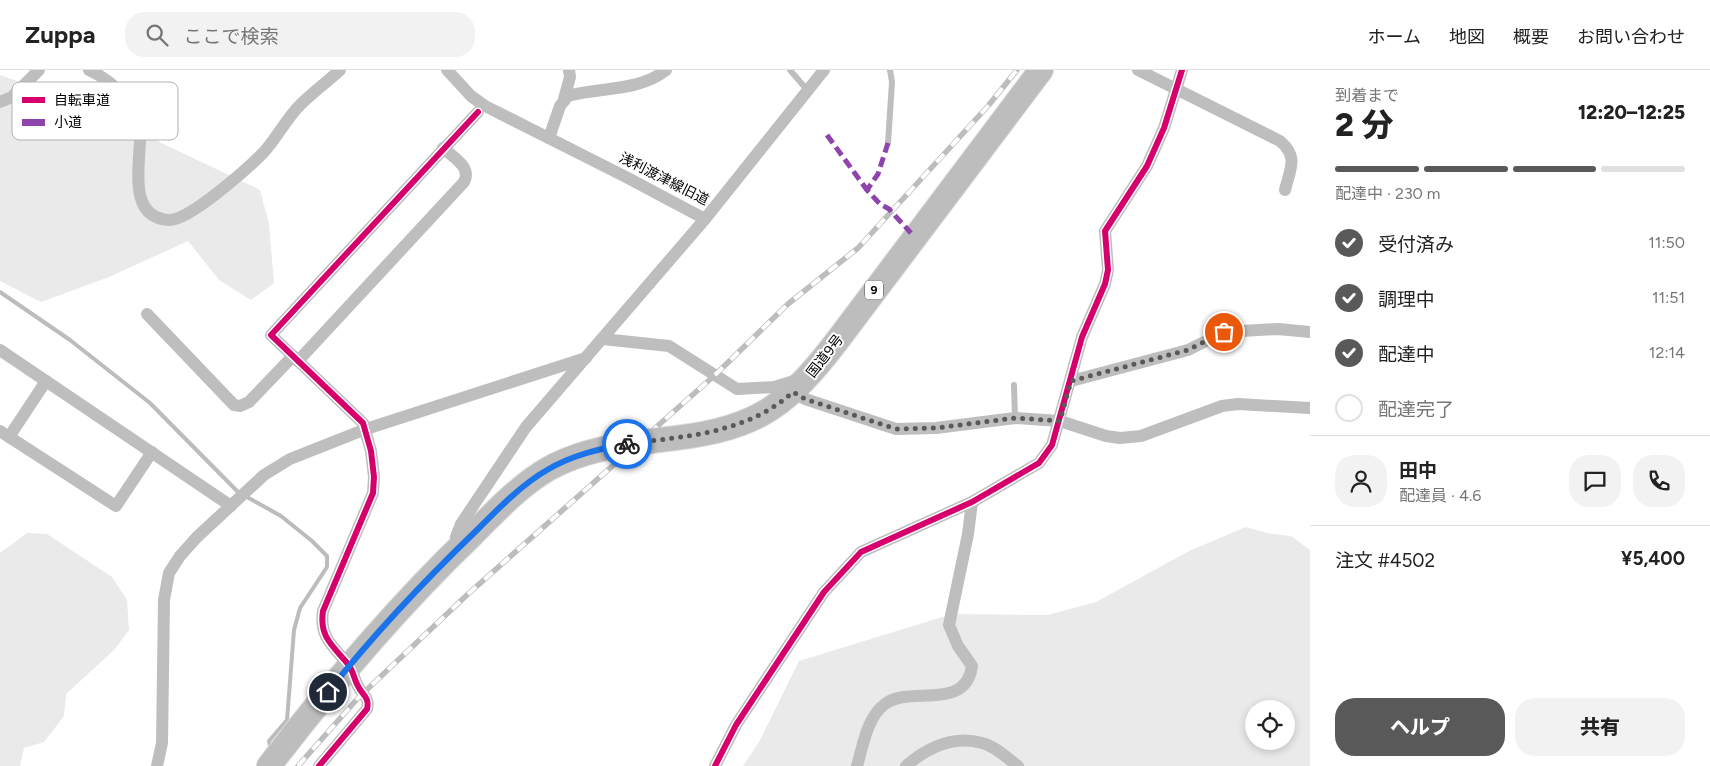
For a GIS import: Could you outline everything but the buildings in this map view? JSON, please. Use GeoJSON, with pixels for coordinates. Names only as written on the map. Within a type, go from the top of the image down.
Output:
{"type":"FeatureCollection","features":[{"type":"Feature","properties":{"kind":"highway","name":"国道9号"},"geometry":{"type":"LineString","coordinates":[[269,766],[349,665],[461,545],[522,487],[547,470],[592,451],[627,444],[714,432],[738,425],[773,408],[793,392],[810,375],[1041,70]]}},
{"type":"Feature","properties":{"kind":"street"},"geometry":{"type":"LineString","coordinates":[[27,82],[39,70]]}},
{"type":"Feature","properties":{"kind":"street"},"geometry":{"type":"LineString","coordinates":[[89,70],[106,82]]}},
{"type":"Feature","properties":{"kind":"street"},"geometry":{"type":"LineString","coordinates":[[140,140],[136,170],[139,193],[145,206],[155,215],[169,220],[185,216],[198,208],[250,165],[273,141],[300,105],[340,70]]}},
{"type":"Feature","properties":{"kind":"street","name":"浅利渡津線旧道"},"geometry":{"type":"LineString","coordinates":[[447,70],[471,96],[485,106],[705,219],[824,70]]}},
{"type":"Feature","properties":{"kind":"street"},"geometry":{"type":"LineString","coordinates":[[549,138],[564,99],[570,77],[569,70]]}},
{"type":"Feature","properties":{"kind":"street"},"geometry":{"type":"LineString","coordinates":[[564,99],[575,94],[626,87],[659,75],[666,70]]}},
{"type":"Feature","properties":{"kind":"street"},"geometry":{"type":"LineString","coordinates":[[1138,70],[1280,141],[1289,148],[1292,155],[1285,190]]}},
{"type":"Feature","properties":{"kind":"street"},"geometry":{"type":"LineString","coordinates":[[715,766],[736,725],[824,592],[839,574],[862,552],[972,502],[1039,462],[1052,445],[1082,337],[1105,284],[1108,270],[1105,231],[1147,166],[1164,128],[1182,70]]}},
{"type":"Feature","properties":{"kind":"street"},"geometry":{"type":"LineString","coordinates":[[0,102],[12,97]]}},
{"type":"Feature","properties":{"kind":"street"},"geometry":{"type":"LineString","coordinates":[[319,766],[367,709],[369,704],[366,696],[358,687],[349,665],[323,633],[322,618],[360,519],[373,493],[374,470],[366,429],[363,423],[271,335],[478,112]]}},
{"type":"Feature","properties":{"kind":"street"},"geometry":{"type":"LineString","coordinates":[[147,314],[234,405],[240,406],[249,402],[296,358],[464,182],[467,175],[466,169],[443,148]]}},
{"type":"Feature","properties":{"kind":"street"},"geometry":{"type":"LineString","coordinates":[[461,545],[456,537],[461,524],[526,427],[604,339],[705,219]]}},
{"type":"Feature","properties":{"kind":"street"},"geometry":{"type":"LineString","coordinates":[[1071,381],[1188,350],[1224,332],[1278,329],[1310,332]]}},
{"type":"Feature","properties":{"kind":"street"},"geometry":{"type":"LineString","coordinates":[[604,339],[669,346],[737,389],[774,388],[810,375]]}},
{"type":"Feature","properties":{"kind":"street"},"geometry":{"type":"LineString","coordinates":[[0,350],[231,506]]}},
{"type":"Feature","properties":{"kind":"street"},"geometry":{"type":"LineString","coordinates":[[157,766],[162,743],[164,600],[169,573],[180,556],[197,537],[264,475],[290,459],[366,429],[586,358]]}},
{"type":"Feature","properties":{"kind":"street"},"geometry":{"type":"LineString","coordinates":[[46,381],[5,434],[116,506],[152,452]]}},
{"type":"Feature","properties":{"kind":"street"},"geometry":{"type":"LineString","coordinates":[[793,392],[805,399],[896,429],[936,428],[1015,418],[1060,421],[1106,436],[1132,438],[1222,406],[1238,404],[1310,408]]}},
{"type":"Feature","properties":{"kind":"street"},"geometry":{"type":"LineString","coordinates":[[857,766],[871,721],[885,703],[895,700],[947,694],[965,684],[971,674],[972,666],[958,646],[949,625],[968,534],[972,502]]}},
{"type":"Feature","properties":{"kind":"street"},"geometry":{"type":"LineString","coordinates":[[906,766],[923,752],[940,745],[961,741],[982,743],[994,748],[1018,766]]}},
{"type":"Feature","properties":{"kind":"lane"},"geometry":{"type":"LineString","coordinates":[[790,70],[808,91]]}},
{"type":"Feature","properties":{"kind":"lane"},"geometry":{"type":"LineString","coordinates":[[888,143],[892,82],[890,70]]}},
{"type":"Feature","properties":{"kind":"lane"},"geometry":{"type":"LineString","coordinates":[[1014,385],[1015,418]]}},
{"type":"Feature","properties":{"kind":"shaded area"},"geometry":{"type":"Polygon","coordinates":[[[0,75],[20,82],[12,82],[12,140],[155,140],[260,190],[269,224],[274,283],[251,300],[219,280],[188,241],[109,277],[41,302],[0,281],[0,75]]]}},
{"type":"Feature","properties":{"kind":"shaded area"},"geometry":{"type":"Polygon","coordinates":[[[1246,527],[1267,533],[1291,536],[1310,550],[1310,766],[743,766],[759,742],[799,661],[952,614],[1048,615],[1096,602],[1189,551],[1246,527]]]}},
{"type":"Feature","properties":{"kind":"shaded area"},"geometry":{"type":"Polygon","coordinates":[[[27,533],[47,534],[112,577],[127,600],[129,630],[114,650],[66,694],[64,716],[44,742],[24,748],[20,766],[0,766],[0,553],[27,533]]]}},
{"type":"Feature","properties":{"kind":"waterway"},"geometry":{"type":"LineString","coordinates":[[0,292],[70,340],[150,403],[238,492],[281,516],[327,556],[327,567],[300,608],[294,630],[287,720],[269,741],[271,750]]}},
{"type":"Feature","properties":{"kind":"railway"},"geometry":{"type":"LineString","coordinates":[[298,766],[358,698],[468,594],[715,375],[788,304],[858,248],[988,106],[1017,70]]}},
{"type":"Feature","properties":{"kind":"marked path"},"geometry":{"type":"LineString","coordinates":[[827,135],[867,190]]}},
{"type":"Feature","properties":{"kind":"marked path"},"geometry":{"type":"LineString","coordinates":[[888,143],[878,174],[867,190],[880,204],[889,209],[911,233]]}},
{"type":"Feature","properties":{"kind":"cycle path"},"geometry":{"type":"LineString","coordinates":[[715,766],[736,725],[824,592],[861,552],[972,502],[1039,463],[1052,445],[1082,337],[1105,284],[1108,270],[1105,231],[1147,166],[1164,128],[1182,70]]}},
{"type":"Feature","properties":{"kind":"cycle path"},"geometry":{"type":"LineString","coordinates":[[319,766],[367,709],[368,705],[367,699],[358,686],[350,666],[328,641],[322,620],[323,611],[373,493],[374,477],[371,451],[363,423],[271,335],[478,112]]}},
{"type":"Feature","properties":{"kind":"way so far"},"geometry":{"type":"LineString","coordinates":[[627,444],[689,437],[738,425],[780,404],[793,392],[805,399],[896,429],[936,428],[1015,418],[1060,421],[1071,381],[1126,368],[1188,350],[1224,332]]}},
{"type":"Feature","properties":{"kind":"route"},"geometry":{"type":"LineString","coordinates":[[328,692],[349,665],[396,613],[461,545],[522,487],[547,470],[577,456],[627,444]]}}]}
